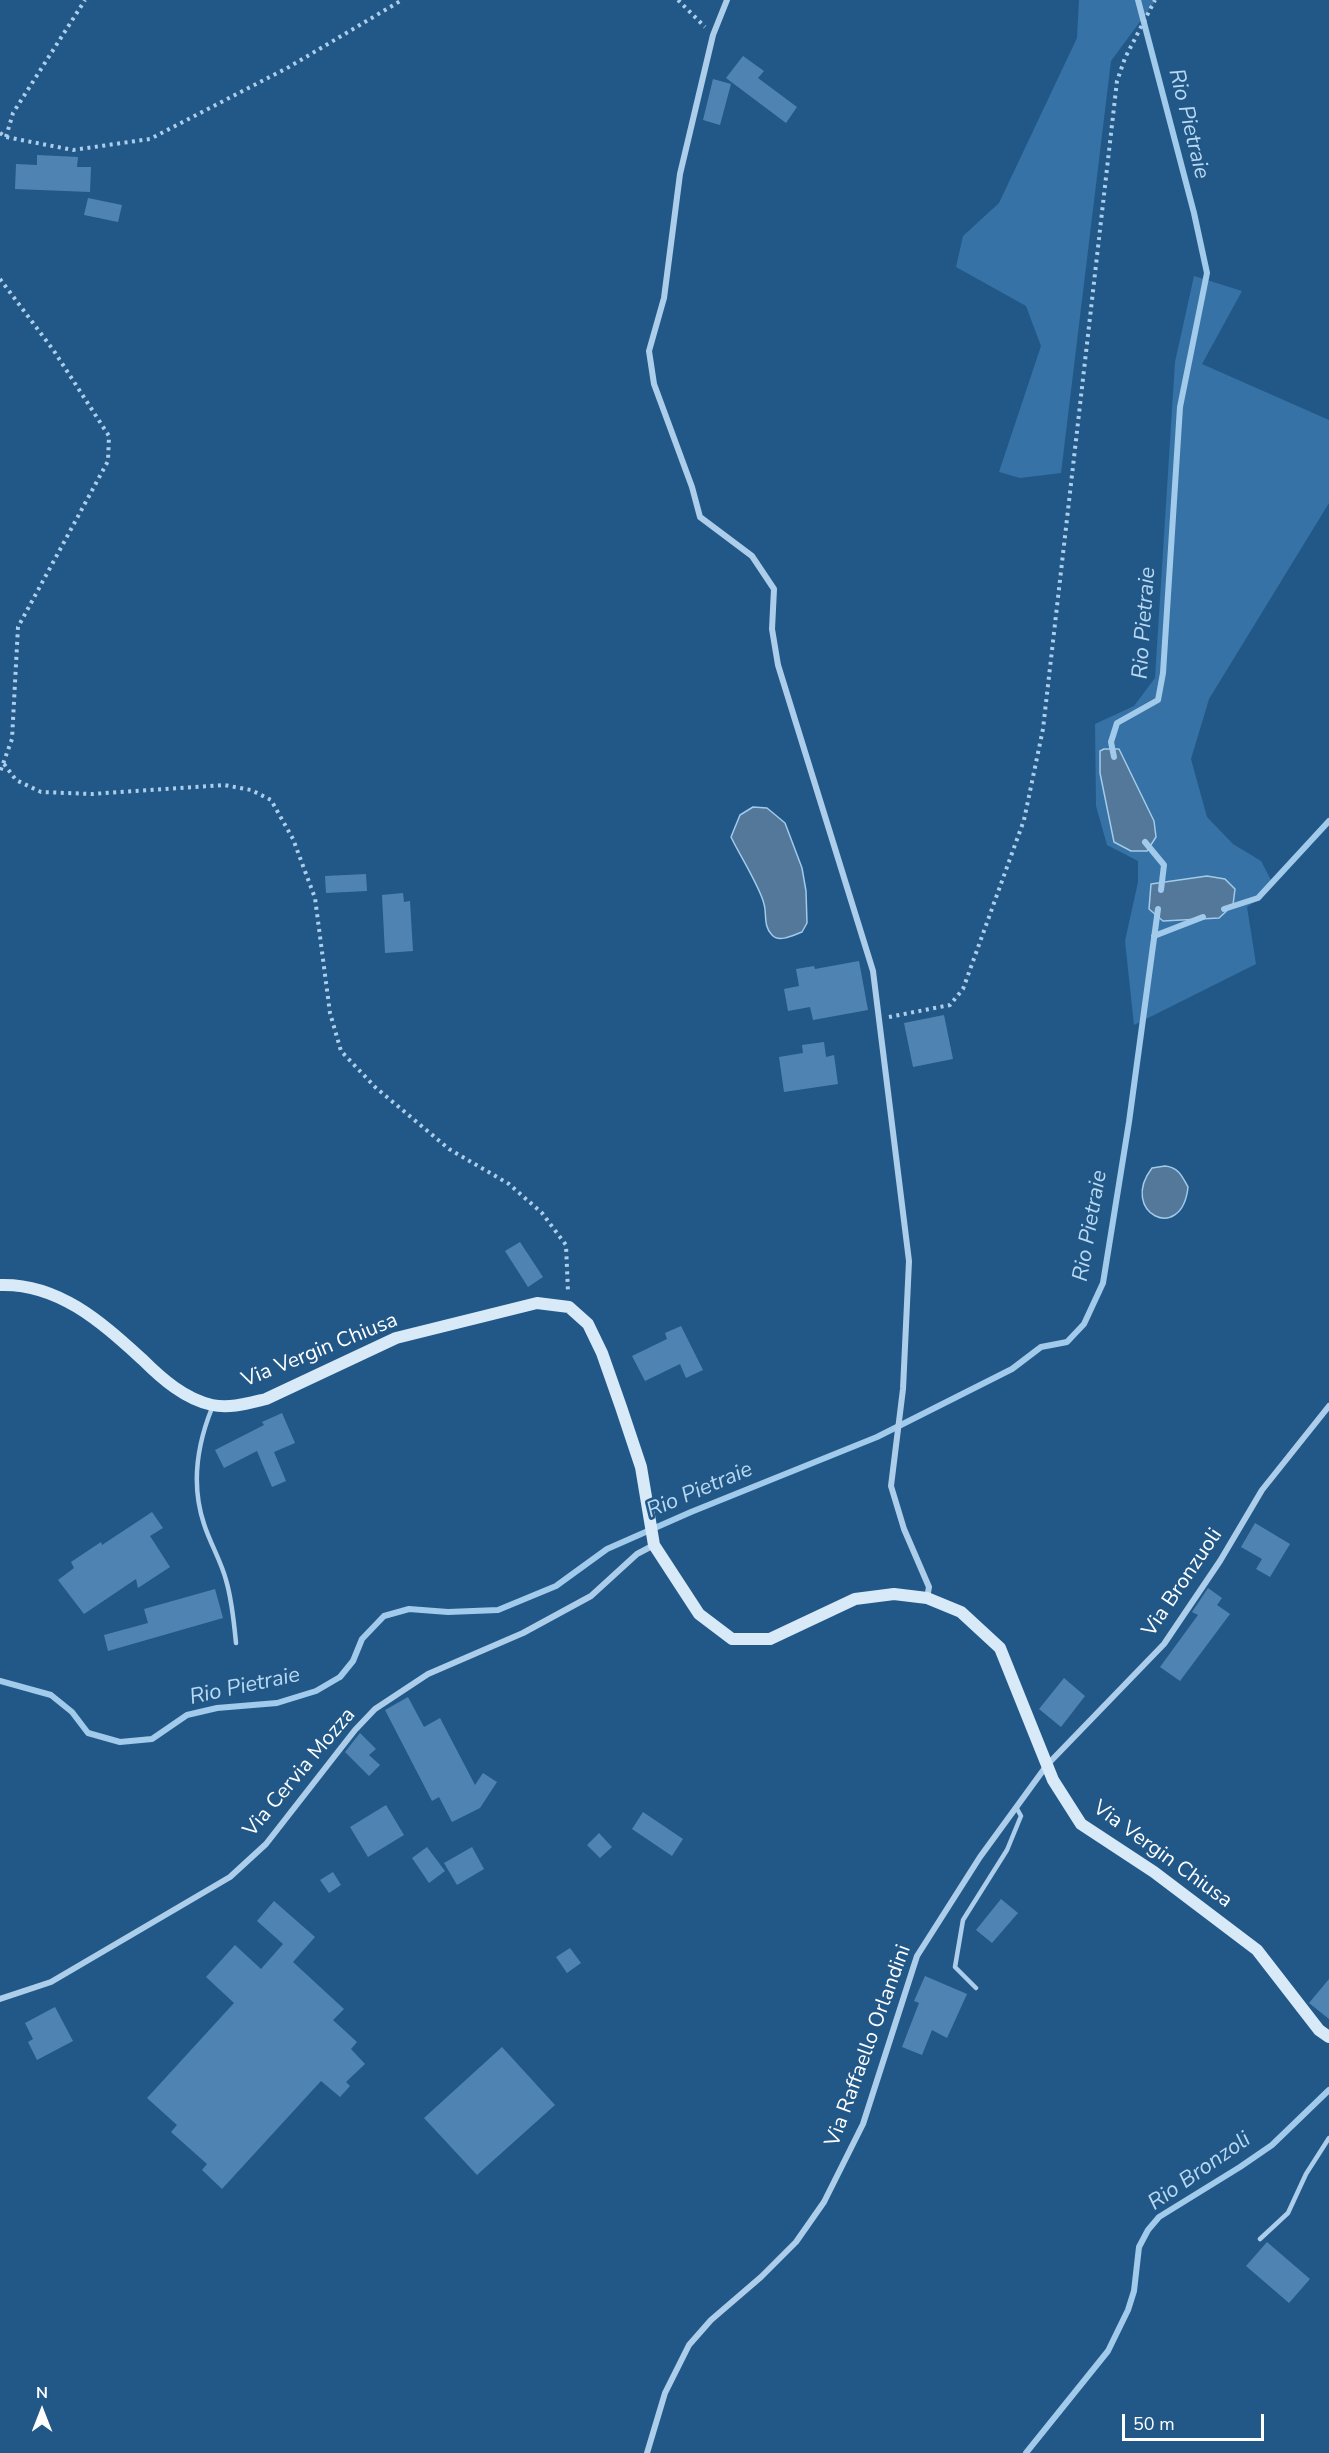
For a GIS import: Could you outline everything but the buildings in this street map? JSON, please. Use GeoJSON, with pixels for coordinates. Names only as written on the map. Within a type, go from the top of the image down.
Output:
{"type":"FeatureCollection","features":[{"type":"Feature","properties":{"kind":"street"},"geometry":{"type":"LineString","coordinates":[[727,0],[714,35],[680,174],[664,298],[649,351],[654,384],[692,487],[700,517],[752,556],[774,589],[772,629],[778,665],[873,971],[909,1261],[903,1389],[894,1445],[891,1486],[904,1529],[929,1587],[927,1598]]}},
{"type":"Feature","properties":{"kind":"street","name":"Via Vergin Chiusa"},"geometry":{"type":"LineString","coordinates":[[0,1285],[44,1290],[70,1302],[108,1328],[162,1379],[189,1396],[213,1405],[244,1405],[266,1399],[396,1338],[537,1303],[569,1307],[588,1324],[602,1353],[641,1467],[654,1545],[699,1614],[732,1639],[771,1639],[855,1599],[894,1594],[927,1598],[961,1612],[1000,1648],[1053,1780],[1081,1824],[1181,1892],[1257,1950],[1319,2030],[1329,2037]]}},
{"type":"Feature","properties":{"kind":"street","name":"Via Bronzuoli"},"geometry":{"type":"LineString","coordinates":[[1047,1765],[1164,1644],[1220,1562],[1262,1490],[1329,1406]]}},
{"type":"Feature","properties":{"kind":"street","name":"Via Cervia Mozza"},"geometry":{"type":"LineString","coordinates":[[0,1999],[51,1982],[230,1876],[266,1844],[355,1730],[375,1709],[428,1674],[523,1633],[591,1596],[638,1554],[654,1545]]}},
{"type":"Feature","properties":{"kind":"street","name":"Via Raffaello Orlandini"},"geometry":{"type":"LineString","coordinates":[[647,2453],[665,2393],[689,2345],[711,2320],[761,2277],[796,2242],[824,2202],[863,2124],[917,1956],[980,1857],[1047,1765]]}},
{"type":"Feature","properties":{"kind":"lane"},"geometry":{"type":"LineString","coordinates":[[213,1405],[201,1434],[196,1474],[203,1522],[226,1578],[232,1602],[236,1643]]}},
{"type":"Feature","properties":{"kind":"lane"},"geometry":{"type":"LineString","coordinates":[[976,1988],[954,1967],[963,1920],[1007,1850],[1021,1816],[1016,1807]]}},
{"type":"Feature","properties":{"kind":"lane"},"geometry":{"type":"LineString","coordinates":[[1260,2239],[1288,2213],[1306,2174],[1329,2138]]}},
{"type":"Feature","properties":{"kind":"path"},"geometry":{"type":"LineString","coordinates":[[0,140],[6,137],[13,113],[85,0]]}},
{"type":"Feature","properties":{"kind":"path"},"geometry":{"type":"LineString","coordinates":[[0,133],[6,137],[73,150],[150,139],[289,67],[402,0]]}},
{"type":"Feature","properties":{"kind":"path"},"geometry":{"type":"LineString","coordinates":[[678,0],[714,35]]}},
{"type":"Feature","properties":{"kind":"path"},"geometry":{"type":"LineString","coordinates":[[879,1018],[950,1005],[963,989],[1024,820],[1043,729],[1118,81],[1125,58],[1155,0]]}},
{"type":"Feature","properties":{"kind":"path"},"geometry":{"type":"LineString","coordinates":[[0,279],[54,351],[109,436],[108,461],[18,627],[12,739],[0,772]]}},
{"type":"Feature","properties":{"kind":"path"},"geometry":{"type":"LineString","coordinates":[[4,764],[16,780],[41,792],[92,794],[224,785],[251,790],[271,800],[293,839],[315,898],[330,1013],[341,1051],[375,1087],[449,1149],[509,1184],[542,1213],[566,1245],[569,1307]]}},
{"type":"Feature","properties":{"kind":"shaded area"},"geometry":{"type":"Polygon","coordinates":[[[1079,0],[1156,0],[1111,61],[1061,473],[1020,478],[999,472],[1041,346],[1026,306],[956,267],[963,236],[999,203],[1077,38],[1079,0]]]}},
{"type":"Feature","properties":{"kind":"shaded area"},"geometry":{"type":"Polygon","coordinates":[[[1194,276],[1242,291],[1202,364],[1329,420],[1329,503],[1209,699],[1191,759],[1207,817],[1233,844],[1261,861],[1272,882],[1264,895],[1247,907],[1256,964],[1134,1025],[1125,941],[1138,882],[1138,861],[1107,845],[1096,806],[1095,724],[1134,706],[1155,678],[1175,362],[1194,276]]]}},
{"type":"Feature","properties":{"kind":"shaded area"},"geometry":{"type":"Polygon","coordinates":[[[1119,749],[1154,821],[1156,837],[1147,851],[1131,851],[1114,842],[1100,773],[1100,751],[1119,749]]]}},
{"type":"Feature","properties":{"kind":"shaded area"},"geometry":{"type":"Polygon","coordinates":[[[753,807],[767,808],[785,823],[802,868],[806,891],[807,923],[802,932],[787,938],[775,937],[769,931],[762,897],[731,837],[740,815],[753,807]]]}},
{"type":"Feature","properties":{"kind":"shaded area"},"geometry":{"type":"Polygon","coordinates":[[[1207,876],[1225,879],[1235,889],[1233,905],[1219,918],[1163,921],[1149,909],[1151,884],[1207,876]]]}},
{"type":"Feature","properties":{"kind":"shaded area"},"geometry":{"type":"Polygon","coordinates":[[[1165,1166],[1176,1170],[1188,1187],[1183,1205],[1175,1215],[1165,1218],[1155,1216],[1147,1209],[1142,1198],[1144,1184],[1152,1168],[1165,1166]]]}},
{"type":"Feature","properties":{"kind":"waterway","name":"Rio Pietraie"},"geometry":{"type":"LineString","coordinates":[[1114,757],[1111,742],[1117,723],[1158,700],[1163,673],[1180,407],[1207,273],[1194,213],[1138,0]]}},
{"type":"Feature","properties":{"kind":"waterway"},"geometry":{"type":"LineString","coordinates":[[1224,909],[1258,898],[1329,821]]}},
{"type":"Feature","properties":{"kind":"waterway","name":"Rio Pietraie"},"geometry":{"type":"LineString","coordinates":[[1145,842],[1164,865],[1161,890]]}},
{"type":"Feature","properties":{"kind":"waterway","name":"Rio Pietraie"},"geometry":{"type":"LineString","coordinates":[[0,1681],[51,1695],[72,1712],[88,1733],[120,1742],[152,1739],[187,1715],[217,1708],[277,1703],[316,1691],[340,1677],[353,1661],[362,1639],[384,1616],[409,1609],[448,1612],[498,1610],[556,1586],[607,1549],[691,1512],[877,1437],[1012,1369],[1041,1347],[1067,1342],[1084,1324],[1103,1283],[1129,1122],[1158,909]]}},
{"type":"Feature","properties":{"kind":"waterway"},"geometry":{"type":"LineString","coordinates":[[1154,936],[1203,917]]}},
{"type":"Feature","properties":{"kind":"waterway","name":"Rio Bronzoli"},"geometry":{"type":"LineString","coordinates":[[1026,2453],[1108,2351],[1128,2310],[1134,2291],[1139,2247],[1148,2230],[1159,2217],[1272,2145],[1329,2090]]}}]}
